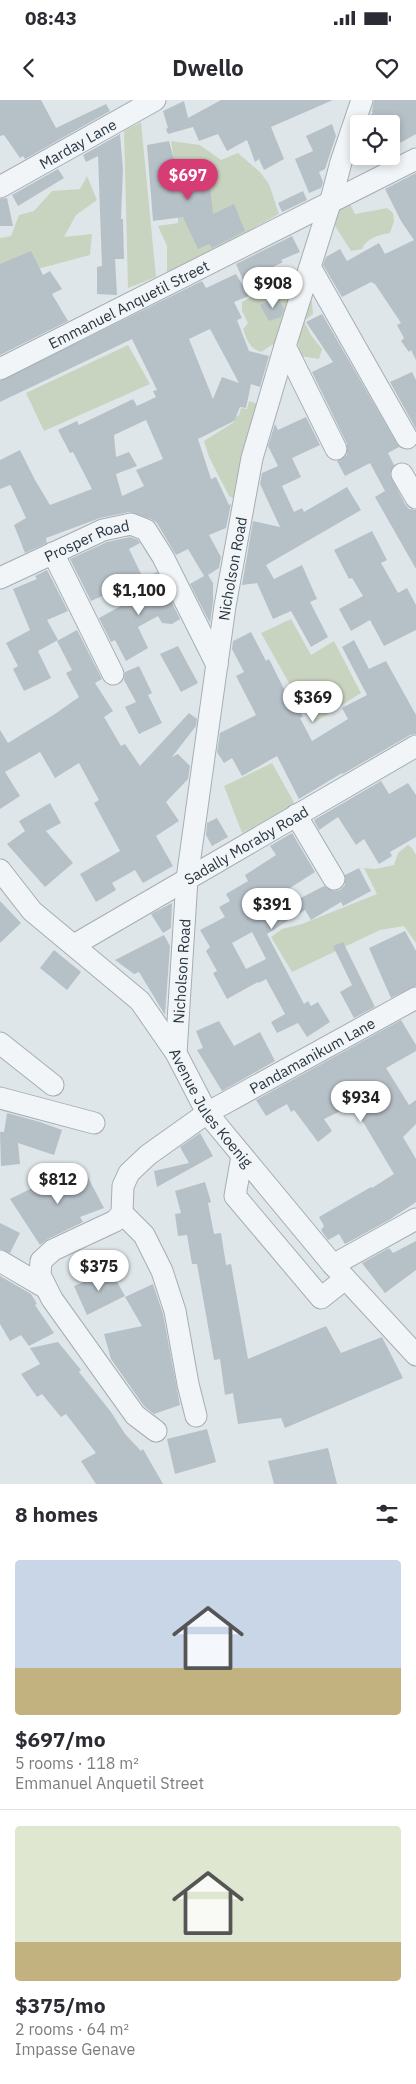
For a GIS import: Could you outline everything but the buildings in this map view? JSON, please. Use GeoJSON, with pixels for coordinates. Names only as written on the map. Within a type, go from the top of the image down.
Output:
{"type":"FeatureCollection","features":[{"type":"Feature","properties":{"kind":"street","name":"Marday Lane"},"geometry":{"type":"LineString","coordinates":[[0,186],[155,100]]}},
{"type":"Feature","properties":{"kind":"street","name":"Nicholson Road"},"geometry":{"type":"LineString","coordinates":[[176,1053],[187,878],[225,606],[252,458],[341,162],[362,100]]}},
{"type":"Feature","properties":{"kind":"street","name":"Emmanuel Anquetil Street"},"geometry":{"type":"LineString","coordinates":[[0,368],[331,200],[416,159]]}},
{"type":"Feature","properties":{"kind":"street"},"geometry":{"type":"LineString","coordinates":[[310,267],[407,438]]}},
{"type":"Feature","properties":{"kind":"street"},"geometry":{"type":"LineString","coordinates":[[285,346],[336,449]]}},
{"type":"Feature","properties":{"kind":"street"},"geometry":{"type":"LineString","coordinates":[[402,474],[416,498]]}},
{"type":"Feature","properties":{"kind":"street","name":"Prosper Road"},"geometry":{"type":"LineString","coordinates":[[0,578],[103,530],[131,524],[146,530],[164,557],[217,664]]}},
{"type":"Feature","properties":{"kind":"street"},"geometry":{"type":"LineString","coordinates":[[53,553],[113,674]]}},
{"type":"Feature","properties":{"kind":"street","name":"Sadally Moraby Road"},"geometry":{"type":"LineString","coordinates":[[74,945],[416,746]]}},
{"type":"Feature","properties":{"kind":"street"},"geometry":{"type":"LineString","coordinates":[[296,815],[334,880]]}},
{"type":"Feature","properties":{"kind":"street","name":"Avenue Jules Koenig"},"geometry":{"type":"LineString","coordinates":[[0,870],[32,911],[140,1001],[176,1053],[207,1113],[339,1272],[416,1355]]}},
{"type":"Feature","properties":{"kind":"street","name":"Pandamanikum Lane"},"geometry":{"type":"LineString","coordinates":[[122,1213],[123,1186],[129,1173],[148,1155],[207,1113],[416,998]]}},
{"type":"Feature","properties":{"kind":"street"},"geometry":{"type":"LineString","coordinates":[[0,1043],[53,1085]]}},
{"type":"Feature","properties":{"kind":"street"},"geometry":{"type":"LineString","coordinates":[[0,1098],[94,1123]]}},
{"type":"Feature","properties":{"kind":"street"},"geometry":{"type":"LineString","coordinates":[[242,1156],[235,1196],[321,1298],[339,1272],[416,1219]]}},
{"type":"Feature","properties":{"kind":"street"},"geometry":{"type":"LineString","coordinates":[[156,1431],[135,1415],[52,1299],[43,1282],[41,1261],[53,1250],[115,1221],[122,1213],[144,1235],[162,1272],[175,1311],[188,1384],[196,1416]]}},
{"type":"Feature","properties":{"kind":"street"},"geometry":{"type":"LineString","coordinates":[[0,1252],[43,1282]]}},
{"type":"Feature","properties":{"kind":"street"},"geometry":{"type":"LineString","coordinates":[[0,1261],[43,1282]]}},
{"type":"Feature","properties":{"kind":"green space"},"geometry":{"type":"Polygon","coordinates":[[[141,122],[156,277],[128,288],[124,131],[141,122]]]}},
{"type":"Feature","properties":{"kind":"green space"},"geometry":{"type":"Polygon","coordinates":[[[171,141],[200,145],[221,160],[238,153],[260,172],[269,184],[279,214],[167,277],[167,246],[158,226],[178,223],[178,184],[159,173],[176,173],[171,141]]]}},
{"type":"Feature","properties":{"kind":"green space"},"geometry":{"type":"Polygon","coordinates":[[[87,176],[97,200],[76,215],[64,237],[92,234],[90,255],[0,279],[0,238],[11,236],[19,215],[34,211],[52,191],[80,189],[87,176]]]}},
{"type":"Feature","properties":{"kind":"green space"},"geometry":{"type":"Polygon","coordinates":[[[348,200],[355,214],[387,208],[393,213],[394,221],[390,233],[370,240],[362,249],[351,251],[332,221],[335,206],[348,200]]]}},
{"type":"Feature","properties":{"kind":"green space"},"geometry":{"type":"Polygon","coordinates":[[[268,275],[293,299],[275,343],[261,352],[251,346],[246,337],[243,329],[248,323],[242,311],[242,302],[251,297],[247,285],[268,275]]]}},
{"type":"Feature","properties":{"kind":"green space"},"geometry":{"type":"Polygon","coordinates":[[[312,301],[313,314],[304,321],[311,335],[322,349],[319,359],[301,356],[298,344],[293,336],[304,307],[312,301]]]}},
{"type":"Feature","properties":{"kind":"green space"},"geometry":{"type":"Polygon","coordinates":[[[128,345],[150,384],[44,431],[26,393],[128,345]]]}},
{"type":"Feature","properties":{"kind":"green space"},"geometry":{"type":"Polygon","coordinates":[[[249,401],[262,405],[241,503],[229,496],[209,457],[204,441],[234,422],[234,417],[239,415],[241,408],[247,409],[249,401]]]}},
{"type":"Feature","properties":{"kind":"green space"},"geometry":{"type":"Polygon","coordinates":[[[291,619],[311,655],[334,641],[361,693],[312,724],[261,633],[291,619]]]}},
{"type":"Feature","properties":{"kind":"green space"},"geometry":{"type":"Polygon","coordinates":[[[272,763],[296,806],[242,833],[224,786],[272,763]]]}},
{"type":"Feature","properties":{"kind":"green space"},"geometry":{"type":"Polygon","coordinates":[[[408,845],[416,855],[416,943],[404,926],[380,930],[292,972],[271,937],[282,929],[302,924],[377,894],[364,868],[375,869],[394,865],[398,853],[408,845]]]}}]}
